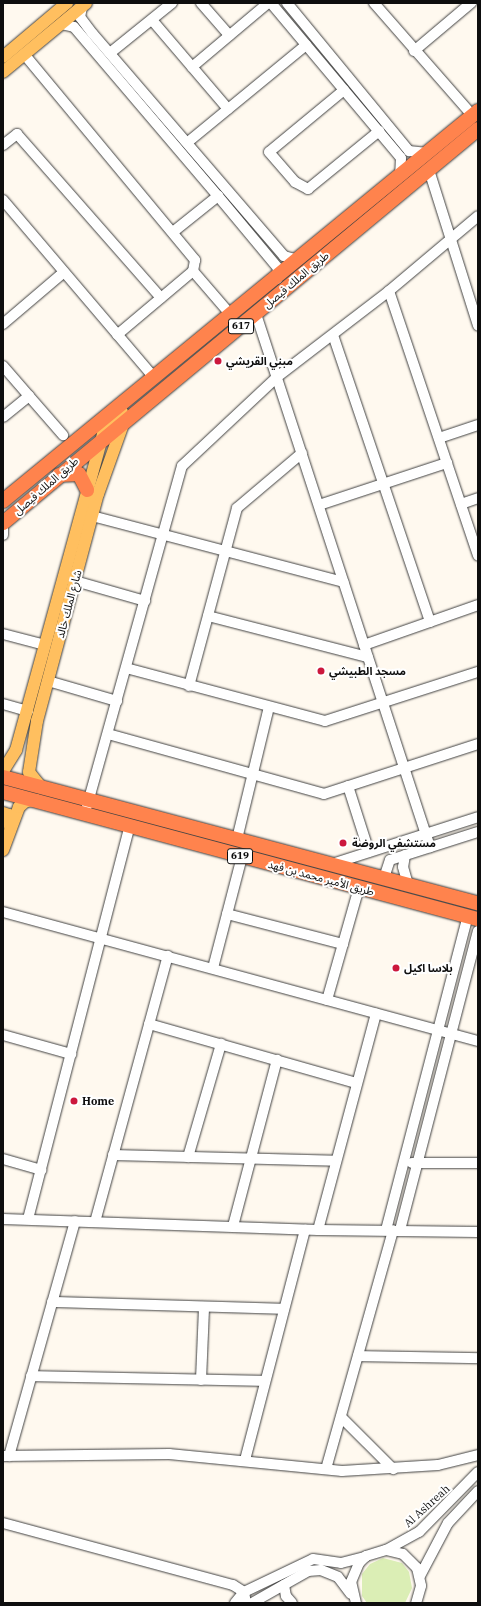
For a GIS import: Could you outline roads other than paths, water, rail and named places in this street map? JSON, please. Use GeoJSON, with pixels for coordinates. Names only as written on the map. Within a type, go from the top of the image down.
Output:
{"type":"FeatureCollection","features":[{"type":"Feature","properties":{"kind":"highway","name":"طريق الملك فيصل"},"geometry":{"type":"LineString","coordinates":[[3,501],[152,376],[200,341],[277,279],[475,113]]}},
{"type":"Feature","properties":{"kind":"highway","name":"طريق الملك فيصل"},"geometry":{"type":"LineString","coordinates":[[3,523],[59,475],[90,458],[101,440],[256,314],[478,129]]}},
{"type":"Feature","properties":{"kind":"highway"},"geometry":{"type":"LineString","coordinates":[[3,509],[69,455],[90,458]]}},
{"type":"Feature","properties":{"kind":"highway"},"geometry":{"type":"LineString","coordinates":[[59,475],[79,474],[87,490]]}},
{"type":"Feature","properties":{"kind":"highway","name":"طريق الأمير محمد بن فهد"},"geometry":{"type":"LineString","coordinates":[[3,777],[84,814],[473,917]]}},
{"type":"Feature","properties":{"kind":"highway","name":"طريق الأمير محمد بن فهد"},"geometry":{"type":"LineString","coordinates":[[3,792],[89,799],[478,903]]}},
{"type":"Feature","properties":{"kind":"main road"},"geometry":{"type":"LineString","coordinates":[[3,72],[28,51],[56,20],[68,3]]}},
{"type":"Feature","properties":{"kind":"main road"},"geometry":{"type":"LineString","coordinates":[[3,57],[56,20],[84,5]]}},
{"type":"Feature","properties":{"kind":"main road"},"geometry":{"type":"LineString","coordinates":[[101,440],[112,420],[200,341]]}},
{"type":"Feature","properties":{"kind":"main road","name":"شارع الملك خالد"},"geometry":{"type":"LineString","coordinates":[[38,794],[30,775],[30,754],[94,511],[118,432],[126,420]]}},
{"type":"Feature","properties":{"kind":"main road"},"geometry":{"type":"LineString","coordinates":[[90,458],[101,473],[94,511]]}},
{"type":"Feature","properties":{"kind":"main road","name":"شارع الملك خالد"},"geometry":{"type":"LineString","coordinates":[[3,771],[16,750],[28,711],[87,490],[90,458]]}},
{"type":"Feature","properties":{"kind":"main road"},"geometry":{"type":"LineString","coordinates":[[16,750],[16,758],[21,762],[27,761],[30,754]]}},
{"type":"Feature","properties":{"kind":"main road"},"geometry":{"type":"LineString","coordinates":[[3,850],[10,827],[23,803],[38,794]]}},
{"type":"Feature","properties":{"kind":"main road"},"geometry":{"type":"LineString","coordinates":[[3,813],[10,815],[10,827]]}},
{"type":"Feature","properties":{"kind":"street"},"geometry":{"type":"LineString","coordinates":[[53,3],[56,20],[71,25],[110,53],[288,260],[300,260]]}},
{"type":"Feature","properties":{"kind":"street"},"geometry":{"type":"LineString","coordinates":[[68,3],[69,10],[44,31],[28,51],[195,260],[193,271],[117,335]]}},
{"type":"Feature","properties":{"kind":"street"},"geometry":{"type":"LineString","coordinates":[[110,53],[172,3]]}},
{"type":"Feature","properties":{"kind":"street"},"geometry":{"type":"LineString","coordinates":[[201,3],[229,35]]}},
{"type":"Feature","properties":{"kind":"street"},"geometry":{"type":"LineString","coordinates":[[192,67],[268,3]]}},
{"type":"Feature","properties":{"kind":"street"},"geometry":{"type":"LineString","coordinates":[[271,3],[401,158],[400,175]]}},
{"type":"Feature","properties":{"kind":"street"},"geometry":{"type":"LineString","coordinates":[[287,3],[409,151],[427,153]]}},
{"type":"Feature","properties":{"kind":"street"},"geometry":{"type":"LineString","coordinates":[[374,3],[414,51],[475,113]]}},
{"type":"Feature","properties":{"kind":"street"},"geometry":{"type":"LineString","coordinates":[[414,51],[471,3]]}},
{"type":"Feature","properties":{"kind":"street"},"geometry":{"type":"LineString","coordinates":[[84,5],[80,17],[89,37],[260,248],[278,268],[277,279]]}},
{"type":"Feature","properties":{"kind":"street"},"geometry":{"type":"LineString","coordinates":[[152,20],[228,109]]}},
{"type":"Feature","properties":{"kind":"street"},"geometry":{"type":"LineString","coordinates":[[188,142],[306,45]]}},
{"type":"Feature","properties":{"kind":"street"},"geometry":{"type":"LineString","coordinates":[[344,90],[269,152],[295,182],[308,189],[379,131]]}},
{"type":"Feature","properties":{"kind":"street"},"geometry":{"type":"LineString","coordinates":[[3,145],[17,134],[161,298]]}},
{"type":"Feature","properties":{"kind":"street"},"geometry":{"type":"LineString","coordinates":[[429,170],[475,307],[478,326]]}},
{"type":"Feature","properties":{"kind":"street"},"geometry":{"type":"LineString","coordinates":[[173,232],[218,196]]}},
{"type":"Feature","properties":{"kind":"street"},"geometry":{"type":"LineString","coordinates":[[3,201],[152,376]]}},
{"type":"Feature","properties":{"kind":"street"},"geometry":{"type":"LineString","coordinates":[[84,814],[108,734],[182,466],[277,377],[389,291],[478,216]]}},
{"type":"Feature","properties":{"kind":"street"},"geometry":{"type":"LineString","coordinates":[[260,248],[270,240]]}},
{"type":"Feature","properties":{"kind":"street"},"geometry":{"type":"LineString","coordinates":[[193,271],[231,315]]}},
{"type":"Feature","properties":{"kind":"street"},"geometry":{"type":"LineString","coordinates":[[3,324],[64,272]]}},
{"type":"Feature","properties":{"kind":"street"},"geometry":{"type":"LineString","coordinates":[[389,291],[478,555]]}},
{"type":"Feature","properties":{"kind":"street"},"geometry":{"type":"LineString","coordinates":[[256,314],[430,847]]}},
{"type":"Feature","properties":{"kind":"street"},"geometry":{"type":"LineString","coordinates":[[333,335],[430,622]]}},
{"type":"Feature","properties":{"kind":"street"},"geometry":{"type":"LineString","coordinates":[[3,366],[63,435]]}},
{"type":"Feature","properties":{"kind":"street"},"geometry":{"type":"LineString","coordinates":[[3,417],[29,396]]}},
{"type":"Feature","properties":{"kind":"street"},"geometry":{"type":"LineString","coordinates":[[439,438],[478,425]]}},
{"type":"Feature","properties":{"kind":"street"},"geometry":{"type":"LineString","coordinates":[[189,686],[237,508],[302,453]]}},
{"type":"Feature","properties":{"kind":"street"},"geometry":{"type":"LineString","coordinates":[[319,505],[384,485],[447,463]]}},
{"type":"Feature","properties":{"kind":"street"},"geometry":{"type":"LineString","coordinates":[[461,504],[478,498]]}},
{"type":"Feature","properties":{"kind":"street"},"geometry":{"type":"LineString","coordinates":[[94,511],[164,534],[343,582]]}},
{"type":"Feature","properties":{"kind":"street"},"geometry":{"type":"LineString","coordinates":[[3,530],[3,535]]}},
{"type":"Feature","properties":{"kind":"street"},"geometry":{"type":"LineString","coordinates":[[75,582],[145,601]]}},
{"type":"Feature","properties":{"kind":"street"},"geometry":{"type":"LineString","coordinates":[[364,645],[478,605]]}},
{"type":"Feature","properties":{"kind":"street"},"geometry":{"type":"LineString","coordinates":[[208,616],[368,657]]}},
{"type":"Feature","properties":{"kind":"street"},"geometry":{"type":"LineString","coordinates":[[3,634],[45,645]]}},
{"type":"Feature","properties":{"kind":"street"},"geometry":{"type":"LineString","coordinates":[[126,668],[325,721],[383,704],[478,672]]}},
{"type":"Feature","properties":{"kind":"street"},"geometry":{"type":"LineString","coordinates":[[48,681],[117,701]]}},
{"type":"Feature","properties":{"kind":"street"},"geometry":{"type":"LineString","coordinates":[[3,704],[28,711]]}},
{"type":"Feature","properties":{"kind":"street"},"geometry":{"type":"LineString","coordinates":[[237,839],[269,707]]}},
{"type":"Feature","properties":{"kind":"street"},"geometry":{"type":"LineString","coordinates":[[108,734],[324,794],[478,744]]}},
{"type":"Feature","properties":{"kind":"street"},"geometry":{"type":"LineString","coordinates":[[348,786],[369,852]]}},
{"type":"Feature","properties":{"kind":"street"},"geometry":{"type":"LineString","coordinates":[[332,864],[478,817]]}},
{"type":"Feature","properties":{"kind":"street"},"geometry":{"type":"LineString","coordinates":[[28,1219],[130,826]]}},
{"type":"Feature","properties":{"kind":"street"},"geometry":{"type":"LineString","coordinates":[[384,878],[390,860],[478,832]]}},
{"type":"Feature","properties":{"kind":"street"},"geometry":{"type":"LineString","coordinates":[[405,855],[403,867],[408,884]]}},
{"type":"Feature","properties":{"kind":"street"},"geometry":{"type":"LineString","coordinates":[[213,968],[242,857]]}},
{"type":"Feature","properties":{"kind":"street"},"geometry":{"type":"LineString","coordinates":[[327,1000],[359,888]]}},
{"type":"Feature","properties":{"kind":"street"},"geometry":{"type":"LineString","coordinates":[[3,912],[102,937],[478,1041]]}},
{"type":"Feature","properties":{"kind":"street"},"geometry":{"type":"LineString","coordinates":[[227,914],[343,944]]}},
{"type":"Feature","properties":{"kind":"street"},"geometry":{"type":"LineString","coordinates":[[393,1230],[403,1161],[436,1030],[473,917]]}},
{"type":"Feature","properties":{"kind":"street"},"geometry":{"type":"LineString","coordinates":[[326,1469],[393,1230],[417,1164],[478,931]]}},
{"type":"Feature","properties":{"kind":"street"},"geometry":{"type":"LineString","coordinates":[[95,1222],[168,956]]}},
{"type":"Feature","properties":{"kind":"street"},"geometry":{"type":"LineString","coordinates":[[318,1230],[356,1083],[376,1014]]}},
{"type":"Feature","properties":{"kind":"street"},"geometry":{"type":"LineString","coordinates":[[149,1024],[356,1083]]}},
{"type":"Feature","properties":{"kind":"street"},"geometry":{"type":"LineString","coordinates":[[3,1035],[71,1054]]}},
{"type":"Feature","properties":{"kind":"street"},"geometry":{"type":"LineString","coordinates":[[188,1157],[220,1044]]}},
{"type":"Feature","properties":{"kind":"street"},"geometry":{"type":"LineString","coordinates":[[233,1226],[277,1060]]}},
{"type":"Feature","properties":{"kind":"street"},"geometry":{"type":"LineString","coordinates":[[113,1155],[336,1161]]}},
{"type":"Feature","properties":{"kind":"street"},"geometry":{"type":"LineString","coordinates":[[3,1159],[41,1170]]}},
{"type":"Feature","properties":{"kind":"street"},"geometry":{"type":"LineString","coordinates":[[403,1161],[417,1164],[478,1163]]}},
{"type":"Feature","properties":{"kind":"street"},"geometry":{"type":"LineString","coordinates":[[3,1219],[233,1226],[305,1230],[478,1232]]}},
{"type":"Feature","properties":{"kind":"street"},"geometry":{"type":"LineString","coordinates":[[74,1221],[31,1376],[6,1456],[169,1454],[245,1460],[326,1469],[393,1469],[438,1465],[478,1455]]}},
{"type":"Feature","properties":{"kind":"street"},"geometry":{"type":"LineString","coordinates":[[245,1460],[305,1230]]}},
{"type":"Feature","properties":{"kind":"street"},"geometry":{"type":"LineString","coordinates":[[52,1302],[284,1309]]}},
{"type":"Feature","properties":{"kind":"street"},"geometry":{"type":"LineString","coordinates":[[201,1380],[204,1307]]}},
{"type":"Feature","properties":{"kind":"street"},"geometry":{"type":"LineString","coordinates":[[358,1356],[478,1358]]}},
{"type":"Feature","properties":{"kind":"street"},"geometry":{"type":"LineString","coordinates":[[31,1376],[265,1381]]}},
{"type":"Feature","properties":{"kind":"street"},"geometry":{"type":"LineString","coordinates":[[341,1417],[393,1469]]}},
{"type":"Feature","properties":{"kind":"street","name":"Al Ashreah"},"geometry":{"type":"LineString","coordinates":[[244,1592],[313,1559],[341,1563],[386,1550],[419,1532],[478,1472]]}},
{"type":"Feature","properties":{"kind":"street"},"geometry":{"type":"LineString","coordinates":[[416,1603],[420,1576],[448,1523],[478,1491]]}},
{"type":"Feature","properties":{"kind":"street"},"geometry":{"type":"LineString","coordinates":[[3,1523],[233,1585],[244,1592],[246,1603]]}},
{"type":"Feature","properties":{"kind":"street"},"geometry":{"type":"LineString","coordinates":[[386,1550],[410,1558],[420,1576]]}},
{"type":"Feature","properties":{"kind":"street"},"geometry":{"type":"LineString","coordinates":[[354,1600],[353,1574],[366,1556]]}},
{"type":"Feature","properties":{"kind":"street"},"geometry":{"type":"LineString","coordinates":[[252,1603],[308,1571],[321,1570],[338,1577],[354,1600]]}},
{"type":"Feature","properties":{"kind":"street"},"geometry":{"type":"LineString","coordinates":[[284,1585],[286,1596],[292,1603]]}},
{"type":"Feature","properties":{"kind":"street"},"geometry":{"type":"LineString","coordinates":[[235,1603],[244,1592]]}},
{"type":"Feature","properties":{"kind":"street"},"geometry":{"type":"LineString","coordinates":[[267,1595],[285,1603]]}},
{"type":"Feature","properties":{"kind":"place","name":"مبني القريشي"},"geometry":{"type":"Point","coordinates":[218,361]}},
{"type":"Feature","properties":{"kind":"place","name":"مسجد الطبيشي"},"geometry":{"type":"Point","coordinates":[321,671]}},
{"type":"Feature","properties":{"kind":"place","name":"مستشفي الروضة"},"geometry":{"type":"Point","coordinates":[343,843]}},
{"type":"Feature","properties":{"kind":"place","name":"بلاسا اكيل"},"geometry":{"type":"Point","coordinates":[396,968]}},
{"type":"Feature","properties":{"kind":"place","name":"Home"},"geometry":{"type":"Point","coordinates":[74,1101]}}]}
